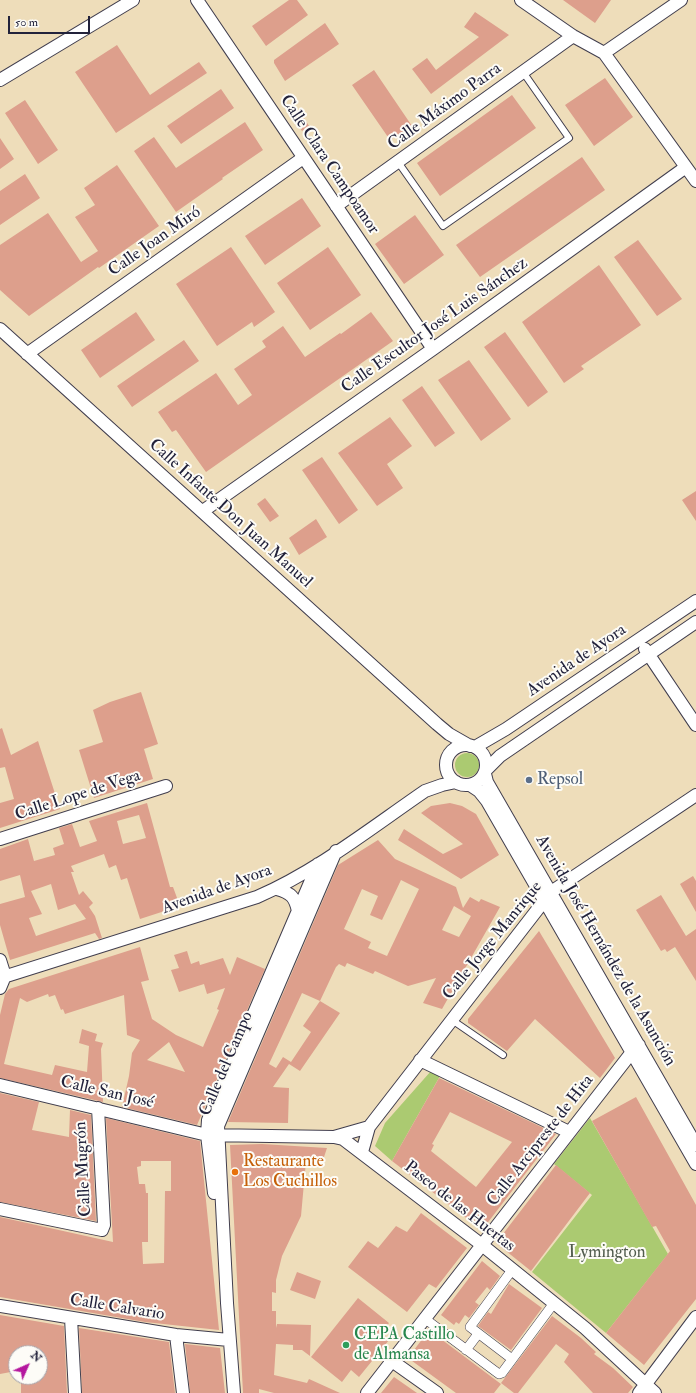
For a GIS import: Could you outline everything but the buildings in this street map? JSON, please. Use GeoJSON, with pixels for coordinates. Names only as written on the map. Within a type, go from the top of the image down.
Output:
{"type":"FeatureCollection","features":[{"type":"Feature","properties":{"kind":"street"},"geometry":{"type":"LineString","coordinates":[[0,80],[133,0]]}},
{"type":"Feature","properties":{"kind":"street","name":"Calle Clara Campoamor"},"geometry":{"type":"LineString","coordinates":[[197,0],[433,349]]}},
{"type":"Feature","properties":{"kind":"street"},"geometry":{"type":"LineString","coordinates":[[521,0],[573,36],[604,53],[696,181]]}},
{"type":"Feature","properties":{"kind":"street"},"geometry":{"type":"LineString","coordinates":[[604,53],[681,0]]}},
{"type":"Feature","properties":{"kind":"street","name":"Calle Máximo Parra"},"geometry":{"type":"LineString","coordinates":[[336,206],[573,36]]}},
{"type":"Feature","properties":{"kind":"street","name":"Calle Joan Miró"},"geometry":{"type":"LineString","coordinates":[[27,354],[303,158]]}},
{"type":"Feature","properties":{"kind":"street","name":"Calle Escultor José Luis Sánchez"},"geometry":{"type":"LineString","coordinates":[[203,511],[433,349],[686,167]]}},
{"type":"Feature","properties":{"kind":"street","name":"Calle Infante Don Juan Manuel"},"geometry":{"type":"LineString","coordinates":[[0,329],[437,724],[449,734],[473,746]]}},
{"type":"Feature","properties":{"kind":"street","name":"Avenida de Ayora"},"geometry":{"type":"LineString","coordinates":[[473,746],[506,729],[696,601]]}},
{"type":"Feature","properties":{"kind":"street","name":"Avenida de Ayora"},"geometry":{"type":"LineString","coordinates":[[485,772],[500,756],[696,622]]}},
{"type":"Feature","properties":{"kind":"street"},"geometry":{"type":"LineString","coordinates":[[638,640],[696,725]]}},
{"type":"Feature","properties":{"kind":"street","name":"Calle Infante Don Juan Manuel"},"geometry":{"type":"LineString","coordinates":[[437,724],[445,736],[449,757]]}},
{"type":"Feature","properties":{"kind":"street"},"geometry":{"type":"LineString","coordinates":[[473,746],[484,756],[485,772],[477,783],[462,785],[456,782],[448,773],[449,757],[459,747],[473,746]]}},
{"type":"Feature","properties":{"kind":"street","name":"Avenida de Ayora"},"geometry":{"type":"LineString","coordinates":[[3,977],[236,904],[277,889],[318,864],[425,791],[440,774],[449,757]]}},
{"type":"Feature","properties":{"kind":"street","name":"Avenida José Hernández de la Asunción"},"geometry":{"type":"LineString","coordinates":[[485,772],[487,782],[548,896],[636,1048],[696,1145]]}},
{"type":"Feature","properties":{"kind":"street","name":"Avenida de Ayora"},"geometry":{"type":"LineString","coordinates":[[425,791],[456,782]]}},
{"type":"Feature","properties":{"kind":"street","name":"Avenida José Hernández de la Asunción"},"geometry":{"type":"LineString","coordinates":[[470,785],[479,791],[487,801],[548,896]]}},
{"type":"Feature","properties":{"kind":"street","name":"Calle Lope de Vega"},"geometry":{"type":"LineString","coordinates":[[0,839],[166,786]]}},
{"type":"Feature","properties":{"kind":"street","name":"Calle Jorge Manrique"},"geometry":{"type":"LineString","coordinates":[[362,1152],[369,1127],[548,896],[696,795]]}},
{"type":"Feature","properties":{"kind":"street","name":"Calle del Campo"},"geometry":{"type":"LineString","coordinates":[[213,1134],[336,852]]}},
{"type":"Feature","properties":{"kind":"street","name":"Calle del Campo"},"geometry":{"type":"LineString","coordinates":[[234,1393],[213,1134],[208,1120],[318,864]]}},
{"type":"Feature","properties":{"kind":"street"},"geometry":{"type":"LineString","coordinates":[[277,889],[288,892],[293,896],[298,911]]}},
{"type":"Feature","properties":{"kind":"street"},"geometry":{"type":"LineString","coordinates":[[0,960],[3,977],[0,988]]}},
{"type":"Feature","properties":{"kind":"street","name":"Avenida José Hernández de la Asunción"},"geometry":{"type":"LineString","coordinates":[[636,1048],[696,1164]]}},
{"type":"Feature","properties":{"kind":"street","name":"Calle Arcipreste de Hita"},"geometry":{"type":"LineString","coordinates":[[367,1393],[636,1048]]}},
{"type":"Feature","properties":{"kind":"street"},"geometry":{"type":"LineString","coordinates":[[420,1060],[569,1132]]}},
{"type":"Feature","properties":{"kind":"street","name":"Calle San José"},"geometry":{"type":"LineString","coordinates":[[0,1086],[213,1134]]}},
{"type":"Feature","properties":{"kind":"street","name":"Calle Mugrón"},"geometry":{"type":"LineString","coordinates":[[0,1209],[99,1231],[104,1228],[98,1108]]}},
{"type":"Feature","properties":{"kind":"street"},"geometry":{"type":"LineString","coordinates":[[334,1137],[369,1127]]}},
{"type":"Feature","properties":{"kind":"street","name":"Paseo de las Huertas"},"geometry":{"type":"LineString","coordinates":[[213,1134],[334,1137],[344,1139],[482,1245],[585,1328],[642,1388],[655,1393]]}},
{"type":"Feature","properties":{"kind":"street"},"geometry":{"type":"LineString","coordinates":[[512,1270],[471,1325],[472,1330],[512,1359]]}},
{"type":"Feature","properties":{"kind":"street"},"geometry":{"type":"LineString","coordinates":[[424,1318],[499,1374],[554,1303]]}},
{"type":"Feature","properties":{"kind":"street","name":"Calle Calvario"},"geometry":{"type":"LineString","coordinates":[[0,1306],[176,1335],[229,1340]]}},
{"type":"Feature","properties":{"kind":"street"},"geometry":{"type":"LineString","coordinates":[[642,1388],[696,1317]]}},
{"type":"Feature","properties":{"kind":"street"},"geometry":{"type":"LineString","coordinates":[[71,1318],[75,1393]]}},
{"type":"Feature","properties":{"kind":"street"},"geometry":{"type":"LineString","coordinates":[[466,1350],[478,1334]]}},
{"type":"Feature","properties":{"kind":"street"},"geometry":{"type":"LineString","coordinates":[[176,1335],[183,1393]]}},
{"type":"Feature","properties":{"kind":"street"},"geometry":{"type":"LineString","coordinates":[[392,1361],[437,1393]]}},
{"type":"Feature","properties":{"kind":"lane"},"geometry":{"type":"LineString","coordinates":[[398,162],[443,226],[569,138],[523,72]]}},
{"type":"Feature","properties":{"kind":"lane"},"geometry":{"type":"LineString","coordinates":[[452,1020],[503,1055]]}},
{"type":"Feature","properties":{"kind":"green space"},"geometry":{"type":"Polygon","coordinates":[[[467,753],[476,756],[479,765],[476,774],[467,777],[458,774],[455,765],[458,756],[467,753]]]}},
{"type":"Feature","properties":{"kind":"green space"},"geometry":{"type":"Polygon","coordinates":[[[431,1071],[440,1076],[392,1161],[375,1146],[385,1123],[431,1071]]]}},
{"type":"Feature","properties":{"kind":"green space","name":"Lymington"},"geometry":{"type":"Polygon","coordinates":[[[590,1118],[668,1254],[606,1333],[532,1272],[592,1195],[554,1164],[590,1118]]]}},
{"type":"Feature","properties":{"kind":"place","name":"Repsol"},"geometry":{"type":"Point","coordinates":[529,780]}},
{"type":"Feature","properties":{"kind":"place","name":"Restaurante Los Cuchillos"},"geometry":{"type":"Point","coordinates":[235,1172]}},
{"type":"Feature","properties":{"kind":"place","name":"CEPA Castillo de Almansa"},"geometry":{"type":"Point","coordinates":[346,1345]}}]}
